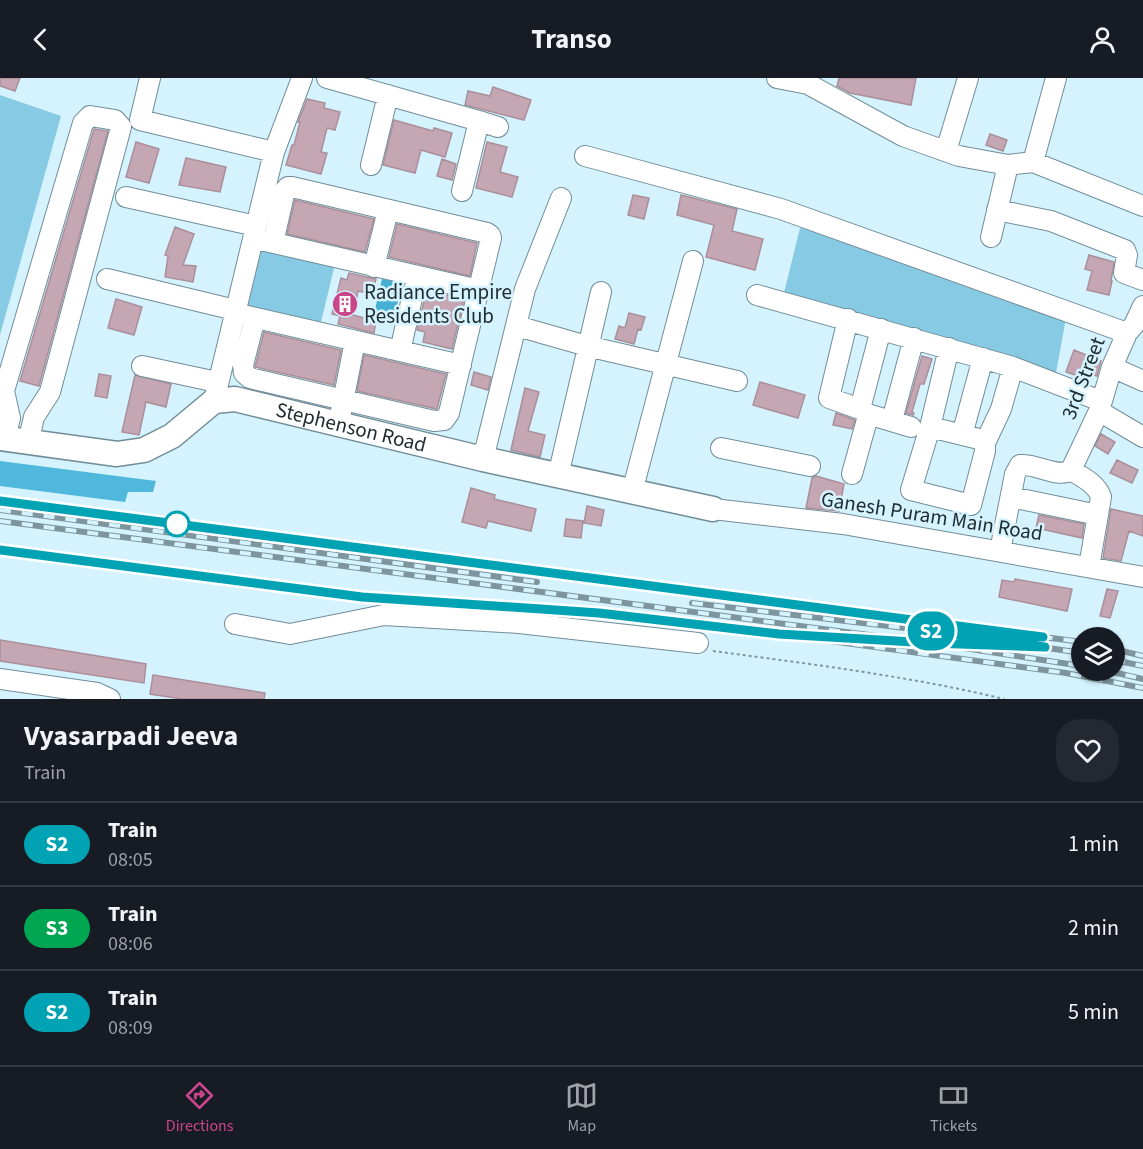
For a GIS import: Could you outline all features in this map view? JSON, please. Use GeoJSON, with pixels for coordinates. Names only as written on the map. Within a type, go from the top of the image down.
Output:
{"type":"FeatureCollection","features":[{"type":"Feature","properties":{"kind":"main road","name":"Stephenson Road"},"geometry":{"type":"LineString","coordinates":[[216,392],[235,399],[483,459],[713,509]]}},
{"type":"Feature","properties":{"kind":"main road"},"geometry":{"type":"LineString","coordinates":[[18,431],[117,454],[144,450],[172,436],[216,392]]}},
{"type":"Feature","properties":{"kind":"street"},"geometry":{"type":"LineString","coordinates":[[150,78],[140,120],[274,152]]}},
{"type":"Feature","properties":{"kind":"street"},"geometry":{"type":"LineString","coordinates":[[142,366],[216,392],[274,152],[300,78]]}},
{"type":"Feature","properties":{"kind":"street"},"geometry":{"type":"LineString","coordinates":[[327,78],[498,127]]}},
{"type":"Feature","properties":{"kind":"street"},"geometry":{"type":"LineString","coordinates":[[777,78],[809,81],[903,136],[959,156],[1008,165],[1033,162],[1143,206]]}},
{"type":"Feature","properties":{"kind":"street"},"geometry":{"type":"LineString","coordinates":[[946,151],[968,78]]}},
{"type":"Feature","properties":{"kind":"street"},"geometry":{"type":"LineString","coordinates":[[1033,162],[1056,78]]}},
{"type":"Feature","properties":{"kind":"street"},"geometry":{"type":"LineString","coordinates":[[371,165],[388,95]]}},
{"type":"Feature","properties":{"kind":"street"},"geometry":{"type":"LineString","coordinates":[[90,116],[115,120],[119,123],[119,133],[50,392],[18,431],[6,405],[4,391],[82,123],[90,116]]}},
{"type":"Feature","properties":{"kind":"street"},"geometry":{"type":"LineString","coordinates":[[462,191],[479,121]]}},
{"type":"Feature","properties":{"kind":"street"},"geometry":{"type":"LineString","coordinates":[[585,156],[781,209],[1135,329]]}},
{"type":"Feature","properties":{"kind":"street"},"geometry":{"type":"LineString","coordinates":[[991,237],[1008,165]]}},
{"type":"Feature","properties":{"kind":"street"},"geometry":{"type":"LineString","coordinates":[[255,318],[243,365],[243,374],[250,378],[434,421],[444,420],[449,413],[461,365],[490,235],[288,187],[285,190],[273,243]]}},
{"type":"Feature","properties":{"kind":"street"},"geometry":{"type":"LineString","coordinates":[[126,197],[254,232],[273,243],[478,290]]}},
{"type":"Feature","properties":{"kind":"street"},"geometry":{"type":"LineString","coordinates":[[483,459],[525,289],[561,198]]}},
{"type":"Feature","properties":{"kind":"street"},"geometry":{"type":"LineString","coordinates":[[374,267],[388,210]]}},
{"type":"Feature","properties":{"kind":"street"},"geometry":{"type":"LineString","coordinates":[[997,210],[1050,221],[1125,250],[1127,255],[1125,275],[1143,280]]}},
{"type":"Feature","properties":{"kind":"street"},"geometry":{"type":"LineString","coordinates":[[632,492],[693,261]]}},
{"type":"Feature","properties":{"kind":"street"},"geometry":{"type":"LineString","coordinates":[[400,351],[417,276]]}},
{"type":"Feature","properties":{"kind":"street"},"geometry":{"type":"LineString","coordinates":[[107,279],[255,318],[461,365]]}},
{"type":"Feature","properties":{"kind":"street"},"geometry":{"type":"LineString","coordinates":[[558,476],[601,292]]}},
{"type":"Feature","properties":{"kind":"street"},"geometry":{"type":"LineString","coordinates":[[757,295],[1013,367],[1093,398],[1143,437]]}},
{"type":"Feature","properties":{"kind":"street","name":"3rd Street"},"geometry":{"type":"LineString","coordinates":[[1071,470],[1101,404],[1112,367],[1135,329],[1143,306]]}},
{"type":"Feature","properties":{"kind":"street"},"geometry":{"type":"LineString","coordinates":[[848,319],[829,398],[865,412],[911,425],[979,439],[985,443]]}},
{"type":"Feature","properties":{"kind":"street"},"geometry":{"type":"LineString","coordinates":[[517,326],[587,346],[737,381]]}},
{"type":"Feature","properties":{"kind":"street"},"geometry":{"type":"LineString","coordinates":[[852,474],[867,417],[865,412],[881,329]]}},
{"type":"Feature","properties":{"kind":"street"},"geometry":{"type":"LineString","coordinates":[[914,338],[911,490],[970,504],[986,451],[985,443],[1001,409],[1013,367]]}},
{"type":"Feature","properties":{"kind":"street"},"geometry":{"type":"LineString","coordinates":[[338,423],[355,341]]}},
{"type":"Feature","properties":{"kind":"street"},"geometry":{"type":"LineString","coordinates":[[911,425],[949,348]]}},
{"type":"Feature","properties":{"kind":"street"},"geometry":{"type":"LineString","coordinates":[[962,435],[983,358]]}},
{"type":"Feature","properties":{"kind":"street"},"geometry":{"type":"LineString","coordinates":[[1112,367],[1143,381]]}},
{"type":"Feature","properties":{"kind":"street"},"geometry":{"type":"LineString","coordinates":[[6,405],[18,431]]}},
{"type":"Feature","properties":{"kind":"street"},"geometry":{"type":"LineString","coordinates":[[721,448],[810,466]]}},
{"type":"Feature","properties":{"kind":"street"},"geometry":{"type":"LineString","coordinates":[[1000,550],[1016,474],[1020,465],[1027,464],[1063,473],[1071,470],[1099,490],[1101,497],[1089,567]]}},
{"type":"Feature","properties":{"kind":"street"},"geometry":{"type":"LineString","coordinates":[[1011,497],[1098,515]]}},
{"type":"Feature","properties":{"kind":"street","name":"Ganesh Puram Main Road"},"geometry":{"type":"LineString","coordinates":[[713,509],[843,524],[1143,577]]}},
{"type":"Feature","properties":{"kind":"street"},"geometry":{"type":"LineString","coordinates":[[235,624],[290,634],[384,615],[519,623],[704,647]]}},
{"type":"Feature","properties":{"kind":"street"},"geometry":{"type":"LineString","coordinates":[[0,680],[96,693],[110,699]]}},
{"type":"Feature","properties":{"kind":"path"},"geometry":{"type":"LineString","coordinates":[[704,647],[971,691],[1004,699]]}},
{"type":"Feature","properties":{"kind":"shaded area"},"geometry":{"type":"Polygon","coordinates":[[[0,95],[61,116],[0,335],[0,95]]]}},
{"type":"Feature","properties":{"kind":"shaded area"},"geometry":{"type":"Polygon","coordinates":[[[800,228],[827,233],[1066,318],[1055,378],[783,297],[800,228]]]}},
{"type":"Feature","properties":{"kind":"shaded area"},"geometry":{"type":"Polygon","coordinates":[[[261,246],[335,264],[320,326],[247,308],[261,246]]]}},
{"type":"Feature","properties":{"kind":"shaded area"},"geometry":{"type":"Polygon","coordinates":[[[382,279],[402,283],[394,319],[374,314],[382,279]]]}},
{"type":"Feature","properties":{"kind":"shaded area"},"geometry":{"type":"Polygon","coordinates":[[[0,461],[156,481],[153,492],[128,492],[125,502],[0,486],[0,461]]]}},
{"type":"Feature","properties":{"kind":"building"},"geometry":{"type":"Polygon","coordinates":[[[0,78],[20,78],[15,91],[0,86],[0,78]]]}},
{"type":"Feature","properties":{"kind":"building"},"geometry":{"type":"Polygon","coordinates":[[[839,78],[916,78],[911,105],[850,93],[837,86],[839,78]]]}},
{"type":"Feature","properties":{"kind":"building"},"geometry":{"type":"Polygon","coordinates":[[[493,87],[531,100],[524,120],[465,105],[468,91],[490,96],[493,87]]]}},
{"type":"Feature","properties":{"kind":"building"},"geometry":{"type":"Polygon","coordinates":[[[307,99],[325,103],[324,108],[340,112],[335,130],[327,128],[321,152],[327,153],[321,174],[286,165],[307,99]]]}},
{"type":"Feature","properties":{"kind":"building"},"geometry":{"type":"Polygon","coordinates":[[[394,120],[433,131],[434,128],[452,133],[445,157],[421,150],[415,173],[383,165],[394,120]]]}},
{"type":"Feature","properties":{"kind":"building"},"geometry":{"type":"Polygon","coordinates":[[[94,129],[108,131],[39,386],[20,381],[94,129]]]}},
{"type":"Feature","properties":{"kind":"building"},"geometry":{"type":"Polygon","coordinates":[[[990,134],[1007,140],[1003,151],[986,145],[990,134]]]}},
{"type":"Feature","properties":{"kind":"building"},"geometry":{"type":"Polygon","coordinates":[[[136,142],[159,149],[149,183],[126,177],[136,142]]]}},
{"type":"Feature","properties":{"kind":"building"},"geometry":{"type":"Polygon","coordinates":[[[487,142],[507,147],[500,172],[518,177],[512,197],[476,188],[487,142]]]}},
{"type":"Feature","properties":{"kind":"building"},"geometry":{"type":"Polygon","coordinates":[[[186,158],[226,167],[220,192],[179,185],[186,158]]]}},
{"type":"Feature","properties":{"kind":"building"},"geometry":{"type":"Polygon","coordinates":[[[442,159],[456,164],[452,180],[437,176],[442,159]]]}},
{"type":"Feature","properties":{"kind":"building"},"geometry":{"type":"Polygon","coordinates":[[[633,195],[649,198],[644,219],[628,215],[633,195]]]}},
{"type":"Feature","properties":{"kind":"building"},"geometry":{"type":"Polygon","coordinates":[[[681,195],[737,209],[732,231],[763,239],[755,270],[706,257],[714,225],[677,215],[681,195]]]}},
{"type":"Feature","properties":{"kind":"building"},"geometry":{"type":"Polygon","coordinates":[[[295,200],[374,219],[365,252],[287,234],[295,200]]]}},
{"type":"Feature","properties":{"kind":"building"},"geometry":{"type":"Polygon","coordinates":[[[397,224],[477,243],[470,276],[389,257],[397,224]]]}},
{"type":"Feature","properties":{"kind":"building"},"geometry":{"type":"Polygon","coordinates":[[[175,227],[194,234],[183,265],[196,266],[193,282],[165,277],[168,256],[165,255],[175,227]]]}},
{"type":"Feature","properties":{"kind":"building"},"geometry":{"type":"Polygon","coordinates":[[[1089,255],[1114,262],[1109,295],[1087,290],[1092,271],[1085,269],[1089,255]]]}},
{"type":"Feature","properties":{"kind":"building","name":"Radiance Empire Residents Club"},"geometry":{"type":"Polygon","coordinates":[[[349,273],[376,279],[372,294],[358,291],[353,315],[376,321],[374,333],[338,324],[340,316],[332,314],[341,278],[347,280],[349,273]]]}},
{"type":"Feature","properties":{"kind":"building"},"geometry":{"type":"Polygon","coordinates":[[[434,292],[464,299],[452,349],[423,342],[425,332],[417,330],[425,297],[433,299],[434,292]]]}},
{"type":"Feature","properties":{"kind":"building"},"geometry":{"type":"Polygon","coordinates":[[[116,299],[142,307],[134,335],[108,328],[116,299]]]}},
{"type":"Feature","properties":{"kind":"building"},"geometry":{"type":"Polygon","coordinates":[[[629,313],[645,317],[641,330],[638,329],[634,344],[615,339],[619,326],[625,328],[629,313]]]}},
{"type":"Feature","properties":{"kind":"building"},"geometry":{"type":"Polygon","coordinates":[[[264,332],[341,350],[334,385],[255,367],[264,332]]]}},
{"type":"Feature","properties":{"kind":"building"},"geometry":{"type":"Polygon","coordinates":[[[1074,350],[1101,361],[1097,376],[1083,372],[1081,377],[1066,372],[1074,350]]]}},
{"type":"Feature","properties":{"kind":"building"},"geometry":{"type":"Polygon","coordinates":[[[364,355],[446,374],[437,409],[357,391],[364,355]]]}},
{"type":"Feature","properties":{"kind":"building"},"geometry":{"type":"Polygon","coordinates":[[[922,356],[932,359],[924,384],[920,384],[913,415],[906,413],[922,356]]]}},
{"type":"Feature","properties":{"kind":"building"},"geometry":{"type":"Polygon","coordinates":[[[474,372],[491,377],[488,390],[471,385],[474,372]]]}},
{"type":"Feature","properties":{"kind":"building"},"geometry":{"type":"Polygon","coordinates":[[[99,374],[111,376],[107,398],[95,396],[99,374]]]}},
{"type":"Feature","properties":{"kind":"building"},"geometry":{"type":"Polygon","coordinates":[[[135,375],[171,384],[166,407],[146,402],[139,435],[122,432],[135,375]]]}},
{"type":"Feature","properties":{"kind":"building"},"geometry":{"type":"Polygon","coordinates":[[[760,382],[805,395],[798,418],[753,405],[760,382]]]}},
{"type":"Feature","properties":{"kind":"building"},"geometry":{"type":"Polygon","coordinates":[[[525,388],[539,392],[528,431],[545,435],[540,457],[511,450],[525,388]]]}},
{"type":"Feature","properties":{"kind":"building"},"geometry":{"type":"Polygon","coordinates":[[[836,413],[855,420],[852,429],[833,425],[836,413]]]}},
{"type":"Feature","properties":{"kind":"building"},"geometry":{"type":"Polygon","coordinates":[[[1101,434],[1115,442],[1108,454],[1095,446],[1101,434]]]}},
{"type":"Feature","properties":{"kind":"building"},"geometry":{"type":"Polygon","coordinates":[[[1117,460],[1138,470],[1132,483],[1110,473],[1117,460]]]}},
{"type":"Feature","properties":{"kind":"building"},"geometry":{"type":"Polygon","coordinates":[[[816,476],[844,484],[839,511],[806,508],[812,478],[816,476]]]}},
{"type":"Feature","properties":{"kind":"building"},"geometry":{"type":"Polygon","coordinates":[[[471,488],[495,495],[494,499],[536,509],[531,531],[488,521],[486,528],[462,522],[471,488]]]}},
{"type":"Feature","properties":{"kind":"building"},"geometry":{"type":"Polygon","coordinates":[[[587,506],[604,510],[601,526],[584,523],[587,506]]]}},
{"type":"Feature","properties":{"kind":"building"},"geometry":{"type":"Polygon","coordinates":[[[1111,509],[1143,516],[1143,536],[1129,531],[1121,561],[1103,558],[1111,509]]]}},
{"type":"Feature","properties":{"kind":"building"},"geometry":{"type":"Polygon","coordinates":[[[1039,515],[1084,524],[1082,538],[1036,528],[1039,515]]]}},
{"type":"Feature","properties":{"kind":"building"},"geometry":{"type":"Polygon","coordinates":[[[566,519],[583,521],[581,538],[564,536],[566,519]]]}},
{"type":"Feature","properties":{"kind":"building"},"geometry":{"type":"Polygon","coordinates":[[[1015,579],[1072,589],[1067,611],[999,597],[1002,580],[1014,582],[1015,579]]]}},
{"type":"Feature","properties":{"kind":"building"},"geometry":{"type":"Polygon","coordinates":[[[1107,589],[1118,591],[1110,618],[1100,616],[1107,589]]]}},
{"type":"Feature","properties":{"kind":"building"},"geometry":{"type":"Polygon","coordinates":[[[0,640],[146,664],[144,683],[0,661],[0,640]]]}},
{"type":"Feature","properties":{"kind":"building"},"geometry":{"type":"Polygon","coordinates":[[[153,675],[265,693],[264,699],[182,699],[150,694],[153,675]]]}},
{"type":"Feature","properties":{"kind":"railway"},"geometry":{"type":"LineString","coordinates":[[0,501],[888,617]]}},
{"type":"Feature","properties":{"kind":"railway"},"geometry":{"type":"LineString","coordinates":[[0,510],[537,582]]}},
{"type":"Feature","properties":{"kind":"railway"},"geometry":{"type":"LineString","coordinates":[[0,521],[930,643],[1071,664]]}},
{"type":"Feature","properties":{"kind":"railway"},"geometry":{"type":"LineString","coordinates":[[0,550],[362,597],[682,621],[1066,673],[1143,688]]}},
{"type":"Feature","properties":{"kind":"railway"},"geometry":{"type":"LineString","coordinates":[[692,603],[931,631],[1071,651]]}},
{"type":"Feature","properties":{"kind":"railway"},"geometry":{"type":"LineString","coordinates":[[998,631],[1071,641]]}},
{"type":"Feature","properties":{"kind":"railway"},"geometry":{"type":"LineString","coordinates":[[1125,652],[1143,656]]}},
{"type":"Feature","properties":{"kind":"railway"},"geometry":{"type":"LineString","coordinates":[[1125,662],[1143,666]]}},
{"type":"Feature","properties":{"kind":"railway"},"geometry":{"type":"LineString","coordinates":[[1125,675],[1143,679]]}},
{"type":"Feature","properties":{"kind":"train","name":"S2"},"geometry":{"type":"LineString","coordinates":[[0,501],[1043,637],[931,631],[1045,647],[779,634],[599,613],[362,597],[0,550]]}},
{"type":"Feature","properties":{"kind":"place","name":"Radiance Empire Residents Club"},"geometry":{"type":"Point","coordinates":[345,304]}}]}
